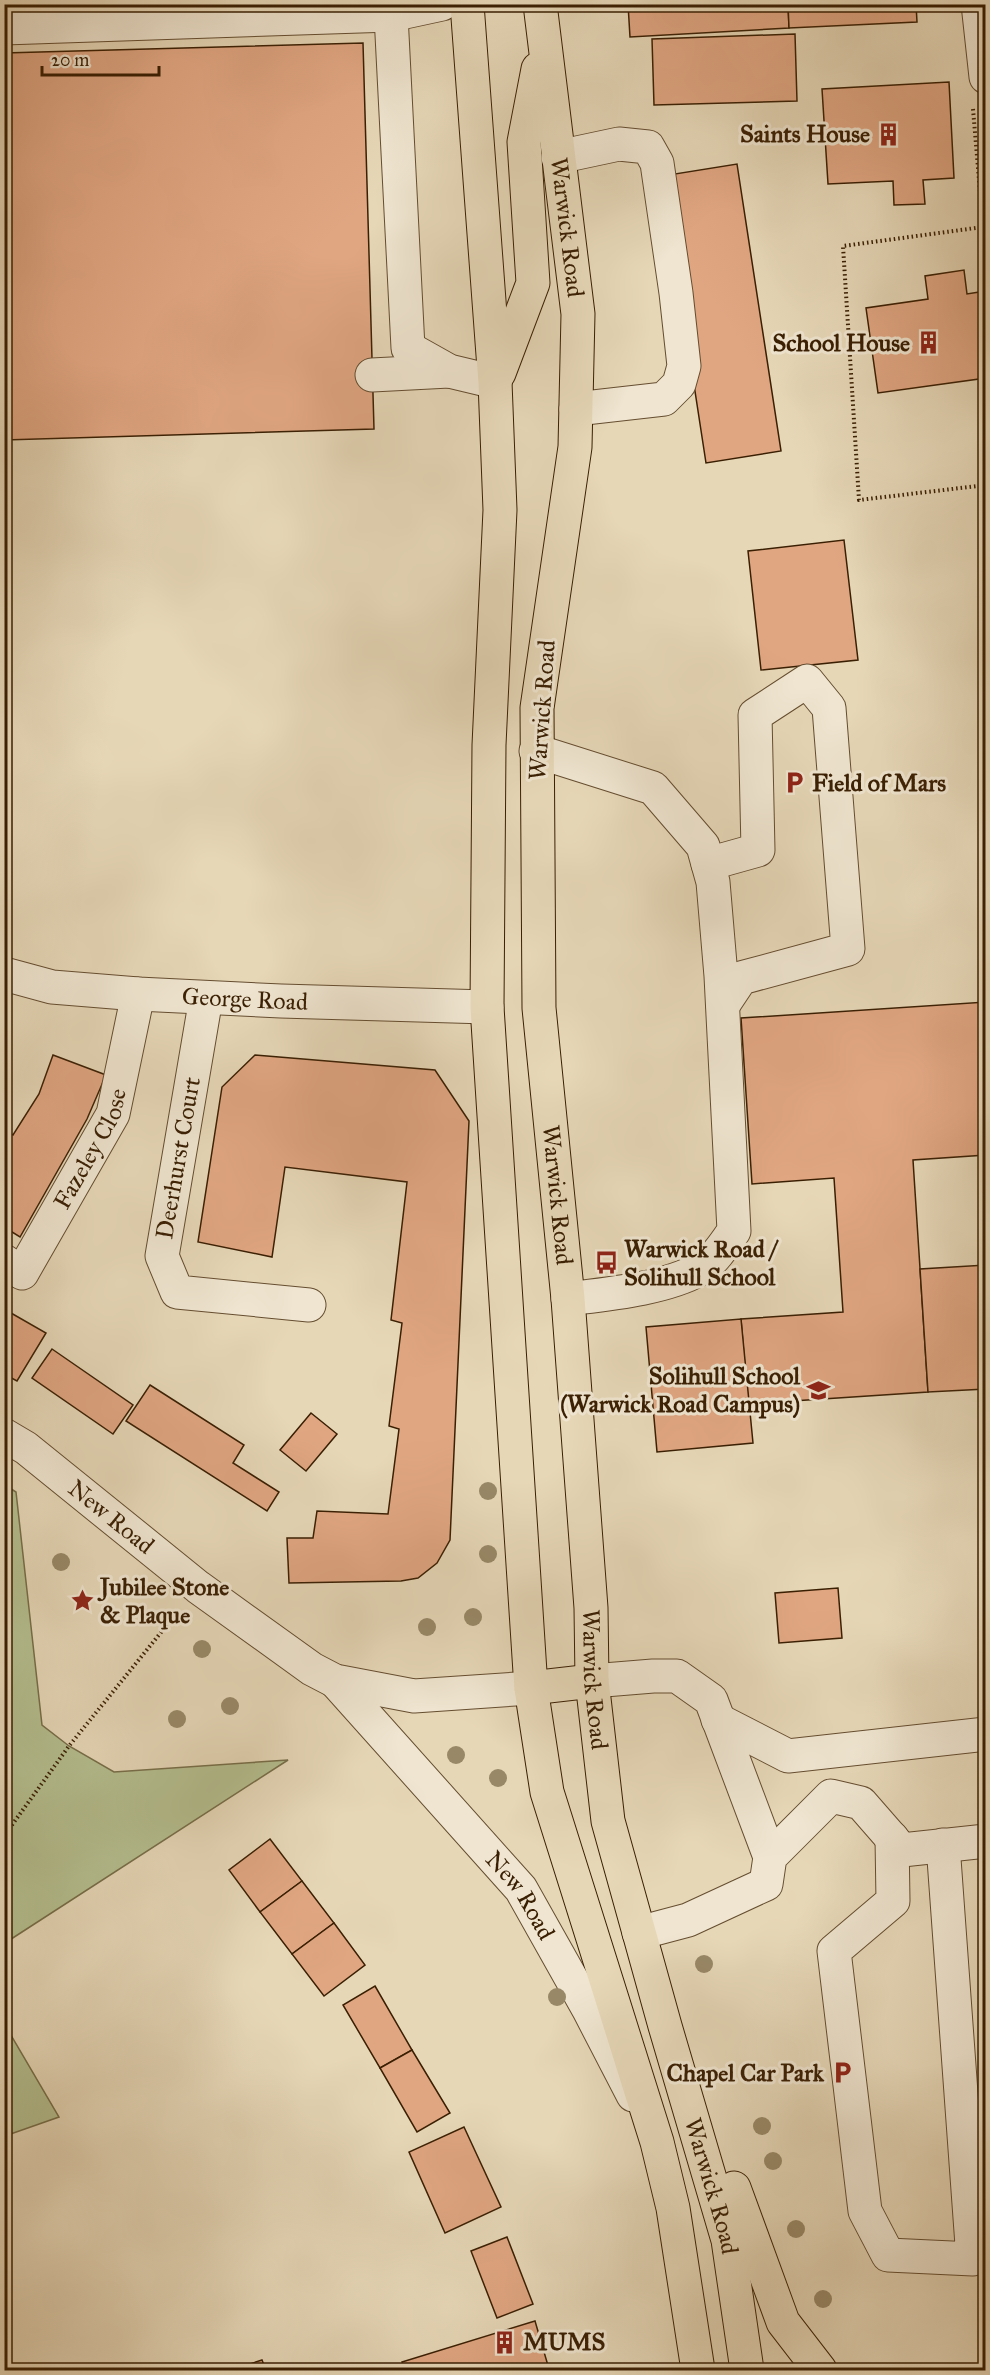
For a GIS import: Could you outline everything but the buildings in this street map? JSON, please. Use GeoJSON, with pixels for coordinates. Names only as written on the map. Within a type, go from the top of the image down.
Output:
{"type":"FeatureCollection","features":[{"type":"Feature","properties":{"kind":"main road","name":"Warwick Road"},"geometry":{"type":"LineString","coordinates":[[467,4],[495,382],[500,510],[489,745],[487,1007],[531,1688],[547,1792],[657,2142],[673,2208],[698,2370]]}},
{"type":"Feature","properties":{"kind":"main road","name":"Warwick Road"},"geometry":{"type":"LineString","coordinates":[[540,4],[578,314],[575,447],[539,697],[536,751],[539,1008],[568,1299],[591,1608],[592,1681],[608,1821],[728,2240],[747,2370]]}},
{"type":"Feature","properties":{"kind":"main road"},"geometry":{"type":"LineString","coordinates":[[495,382],[533,283],[524,142],[543,41]]}},
{"type":"Feature","properties":{"kind":"main road"},"geometry":{"type":"LineString","coordinates":[[487,1007],[539,1008]]}},
{"type":"Feature","properties":{"kind":"main road"},"geometry":{"type":"LineString","coordinates":[[531,1688],[592,1681]]}},
{"type":"Feature","properties":{"kind":"main road"},"geometry":{"type":"LineString","coordinates":[[639,1933],[783,2322],[820,2370]]}},
{"type":"Feature","properties":{"kind":"street"},"geometry":{"type":"LineString","coordinates":[[4,28],[391,15],[442,4]]}},
{"type":"Feature","properties":{"kind":"street"},"geometry":{"type":"LineString","coordinates":[[978,4],[979,88]]}},
{"type":"Feature","properties":{"kind":"street"},"geometry":{"type":"LineString","coordinates":[[391,15],[408,348],[449,371],[495,382]]}},
{"type":"Feature","properties":{"kind":"street"},"geometry":{"type":"LineString","coordinates":[[558,157],[619,144],[648,147],[657,163],[684,366],[679,384],[664,399],[576,408]]}},
{"type":"Feature","properties":{"kind":"street"},"geometry":{"type":"LineString","coordinates":[[372,375],[449,371]]}},
{"type":"Feature","properties":{"kind":"street"},"geometry":{"type":"LineString","coordinates":[[708,864],[758,850],[755,715],[807,681],[829,708],[848,949],[741,978],[723,1005]]}},
{"type":"Feature","properties":{"kind":"street"},"geometry":{"type":"LineString","coordinates":[[536,751],[653,788],[703,846],[713,882],[723,1005],[734,1231],[702,1269],[619,1293],[568,1299]]}},
{"type":"Feature","properties":{"kind":"street","name":"George Road"},"geometry":{"type":"LineString","coordinates":[[4,975],[52,987],[138,994],[487,1007]]}},
{"type":"Feature","properties":{"kind":"street","name":"Fazeley Close"},"geometry":{"type":"LineString","coordinates":[[4,1261],[22,1273],[113,1114],[138,994]]}},
{"type":"Feature","properties":{"kind":"street","name":"Deerhurst Court"},"geometry":{"type":"LineString","coordinates":[[206,998],[162,1256],[177,1292],[309,1305]]}},
{"type":"Feature","properties":{"kind":"street","name":"New Road"},"geometry":{"type":"LineString","coordinates":[[4,1435],[26,1448],[198,1587],[312,1670],[335,1681],[414,1696],[531,1688]]}},
{"type":"Feature","properties":{"kind":"street"},"geometry":{"type":"LineString","coordinates":[[592,1681],[677,1676],[711,1700],[770,1857],[766,1884],[688,1920],[639,1933]]}},
{"type":"Feature","properties":{"kind":"street","name":"New Road"},"geometry":{"type":"LineString","coordinates":[[335,1681],[521,1889],[589,2010],[657,2142]]}},
{"type":"Feature","properties":{"kind":"street"},"geometry":{"type":"LineString","coordinates":[[718,1720],[788,1756],[986,1734]]}},
{"type":"Feature","properties":{"kind":"street"},"geometry":{"type":"LineString","coordinates":[[770,1857],[831,1796],[861,1803],[902,1850],[986,1841]]}},
{"type":"Feature","properties":{"kind":"street"},"geometry":{"type":"LineString","coordinates":[[892,1838],[893,1901],[834,1951],[865,2211],[888,2255],[973,2259],[943,1845]]}},
{"type":"Feature","properties":{"kind":"path"},"geometry":{"type":"LineString","coordinates":[[979,88],[983,227],[843,246],[859,500],[986,485]]}},
{"type":"Feature","properties":{"kind":"path"},"geometry":{"type":"LineString","coordinates":[[4,1836],[69,1746],[198,1587]]}},
{"type":"Feature","properties":{"kind":"green space"},"geometry":{"type":"Polygon","coordinates":[[[5,1485],[16,1492],[42,1725],[69,1746],[114,1772],[288,1760],[5,1943],[5,1485]]]}},
{"type":"Feature","properties":{"kind":"green space"},"geometry":{"type":"Polygon","coordinates":[[[5,2025],[59,2117],[4,2136],[5,2025]]]}},
{"type":"Feature","properties":{"kind":"place","name":"Saints House"},"geometry":{"type":"Point","coordinates":[888,134]}},
{"type":"Feature","properties":{"kind":"place","name":"School House"},"geometry":{"type":"Point","coordinates":[928,343]}},
{"type":"Feature","properties":{"kind":"place","name":"Field of Mars"},"geometry":{"type":"Point","coordinates":[794,783]}},
{"type":"Feature","properties":{"kind":"place","name":"Warwick Road / Solihull School"},"geometry":{"type":"Point","coordinates":[606,1263]}},
{"type":"Feature","properties":{"kind":"place","name":"Solihull School (Warwick Road Campus)"},"geometry":{"type":"Point","coordinates":[818,1390]}},
{"type":"Feature","properties":{"kind":"place","name":"Jubilee Stone & Plaque"},"geometry":{"type":"Point","coordinates":[82,1601]}},
{"type":"Feature","properties":{"kind":"place","name":"Chapel Car Park"},"geometry":{"type":"Point","coordinates":[842,2073]}},
{"type":"Feature","properties":{"kind":"place","name":"MUMS"},"geometry":{"type":"Point","coordinates":[505,2342]}}]}
